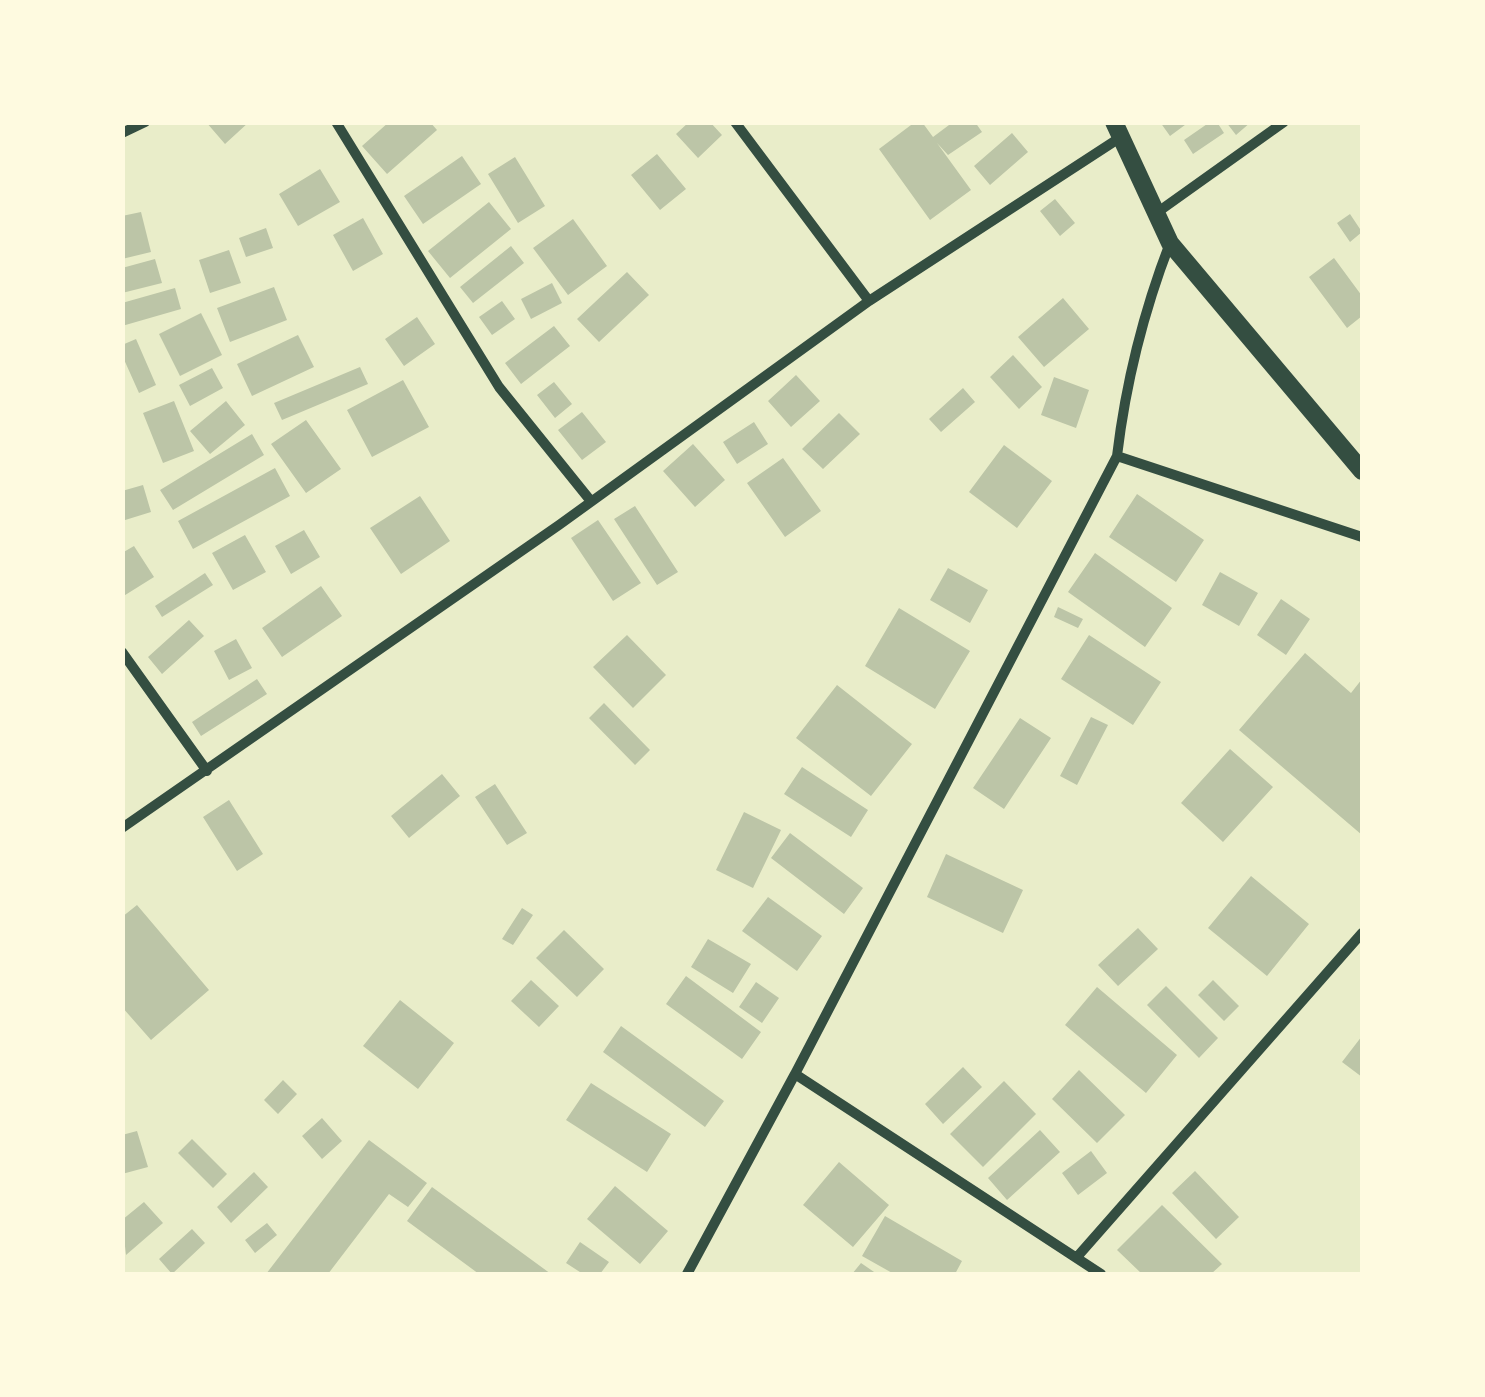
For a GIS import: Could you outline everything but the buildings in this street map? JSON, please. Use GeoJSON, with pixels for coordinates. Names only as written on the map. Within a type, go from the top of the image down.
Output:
{"type":"FeatureCollection","features":[{"type":"Feature","properties":{"kind":"street"},"geometry":{"type":"LineString","coordinates":[[122,133],[144,122]]}},
{"type":"Feature","properties":{"kind":"street"},"geometry":{"type":"LineString","coordinates":[[336,122],[499,386],[590,500]]}},
{"type":"Feature","properties":{"kind":"street"},"geometry":{"type":"LineString","coordinates":[[735,122],[869,301]]}},
{"type":"Feature","properties":{"kind":"street"},"geometry":{"type":"LineString","coordinates":[[1155,214],[1284,122]]}},
{"type":"Feature","properties":{"kind":"street"},"geometry":{"type":"LineString","coordinates":[[122,828],[1118,130],[1170,243],[1362,472]]}},
{"type":"Feature","properties":{"kind":"street"},"geometry":{"type":"LineString","coordinates":[[687,1274],[1117,456],[1126,380],[1146,306],[1170,243]]}},
{"type":"Feature","properties":{"kind":"street"},"geometry":{"type":"LineString","coordinates":[[1117,456],[1362,537]]}},
{"type":"Feature","properties":{"kind":"street"},"geometry":{"type":"LineString","coordinates":[[122,652],[207,771]]}},
{"type":"Feature","properties":{"kind":"street"},"geometry":{"type":"LineString","coordinates":[[1077,1257],[1362,933]]}},
{"type":"Feature","properties":{"kind":"street"},"geometry":{"type":"LineString","coordinates":[[794,1074],[1101,1274]]}}]}
